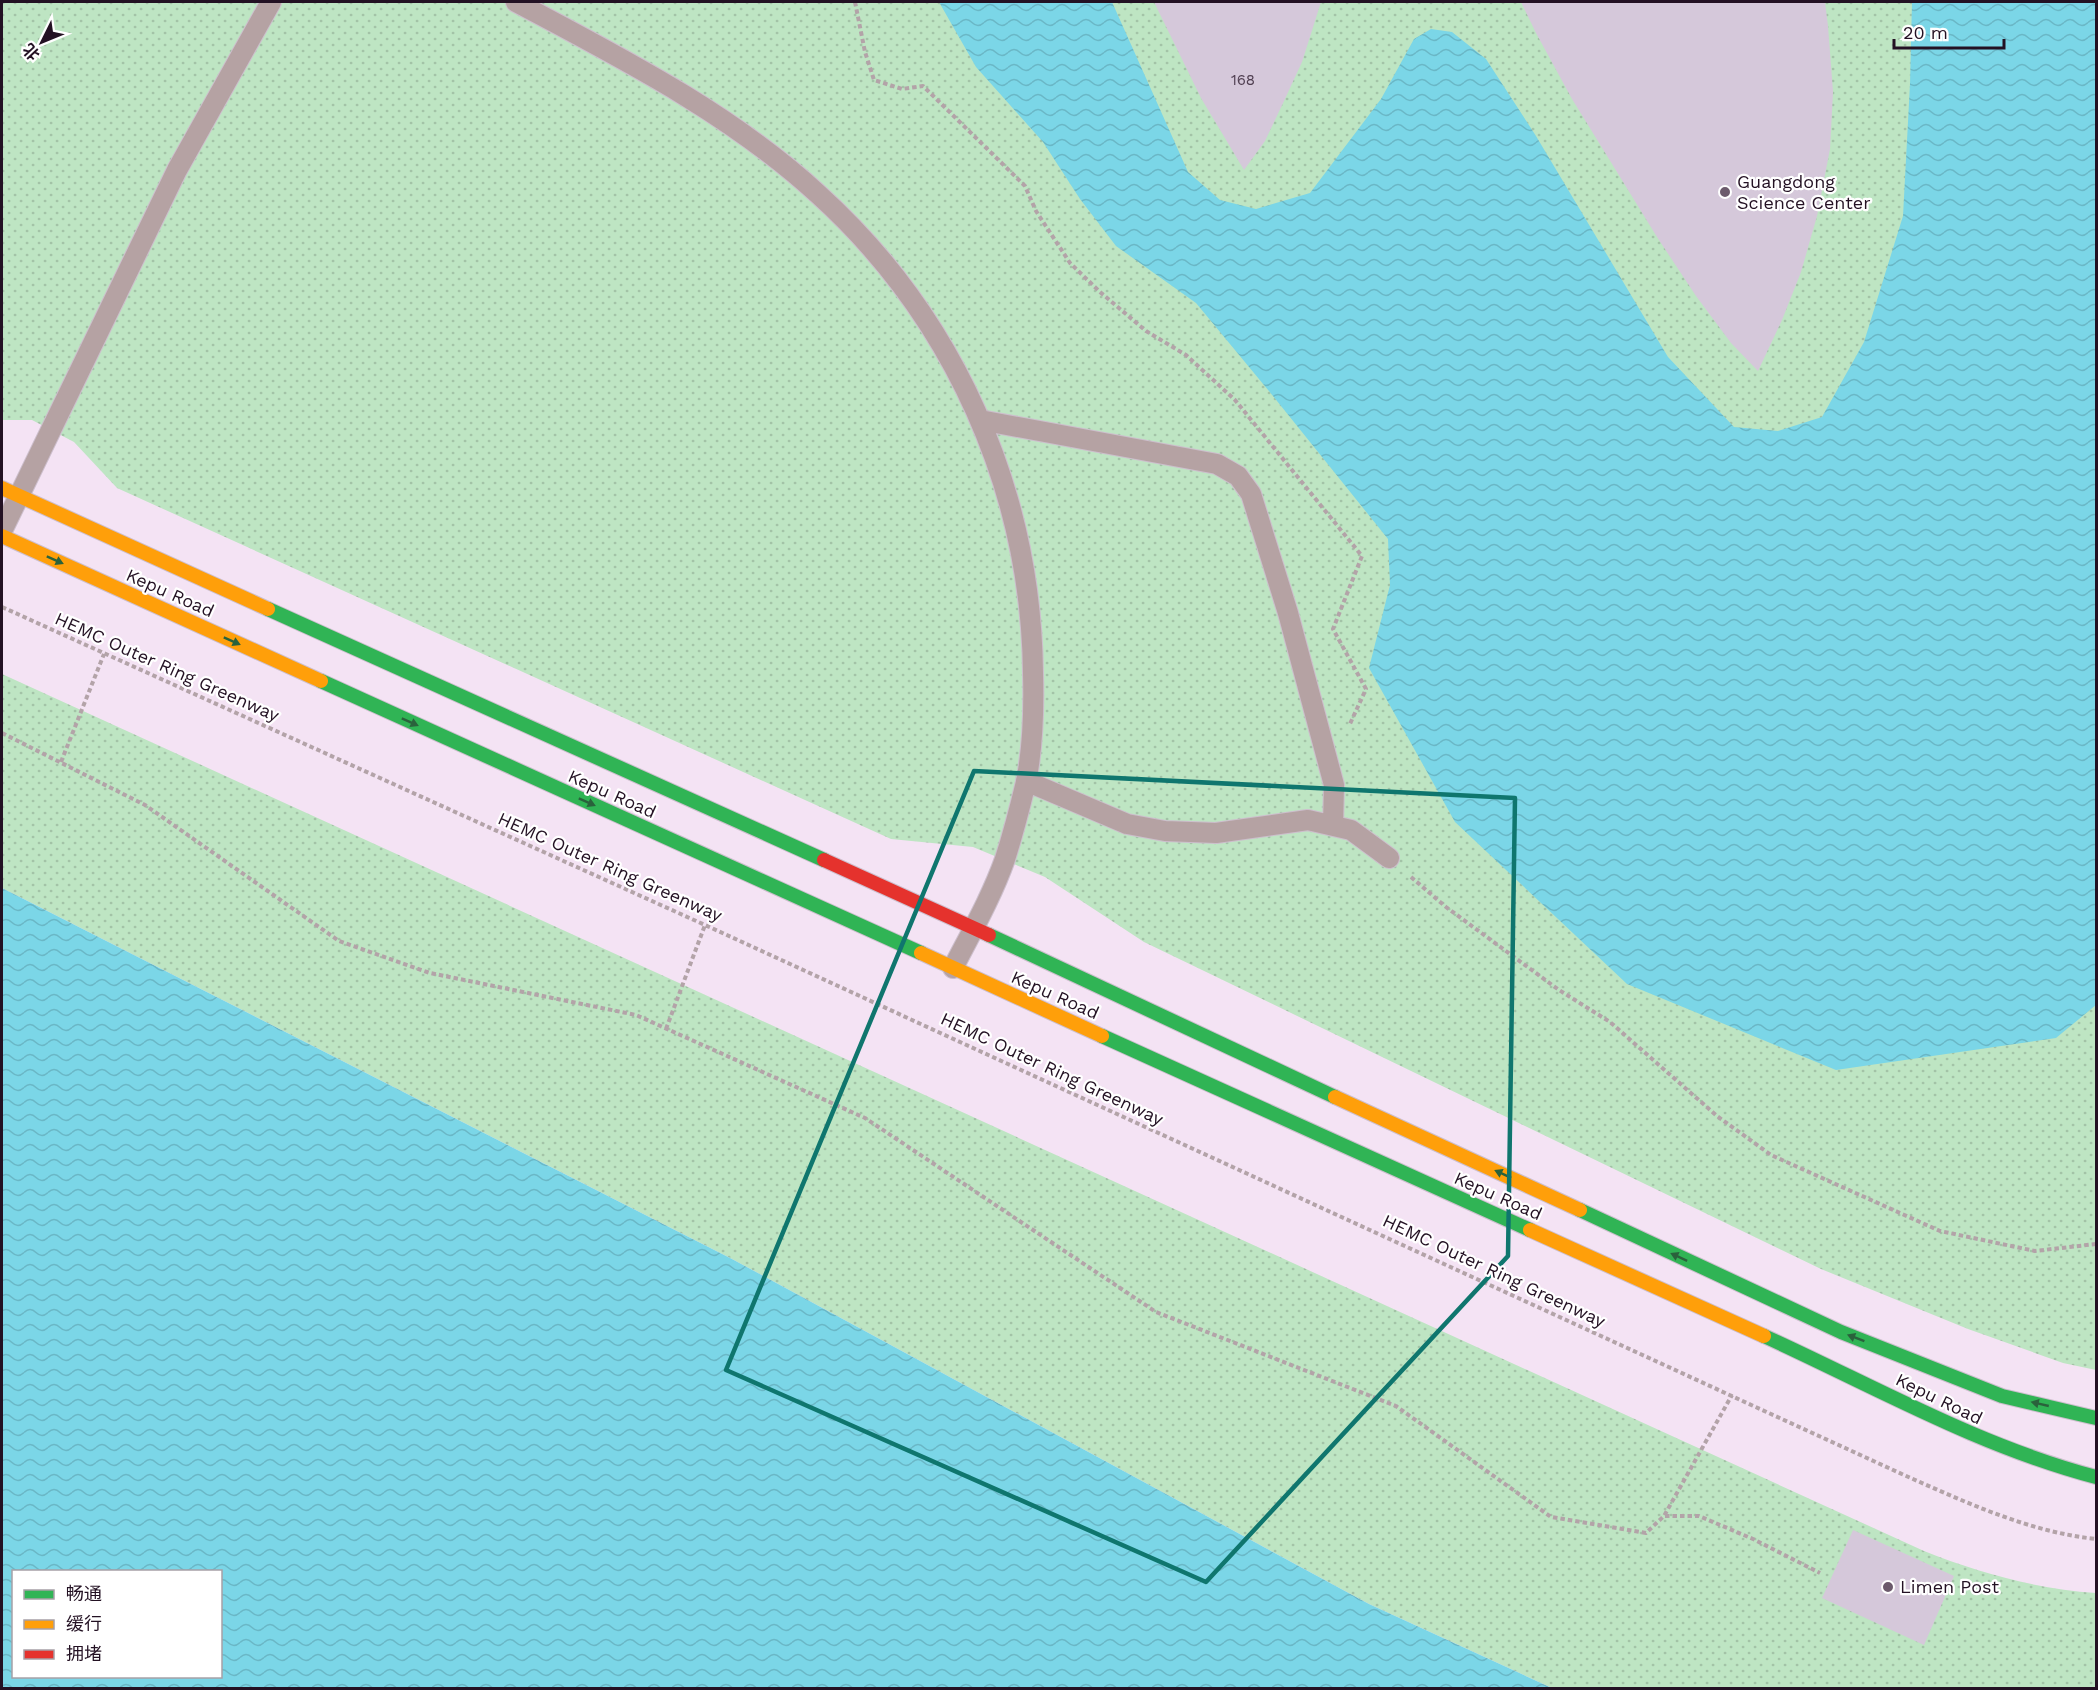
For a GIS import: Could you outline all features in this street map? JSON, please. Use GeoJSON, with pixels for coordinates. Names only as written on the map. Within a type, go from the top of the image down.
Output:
{"type":"FeatureCollection","features":[{"type":"Feature","properties":{"kind":"street","name":"Kepu Road"},"geometry":{"type":"LineString","coordinates":[[10,492],[973,928],[1841,1332],[2002,1396],[2097,1418]]}},
{"type":"Feature","properties":{"kind":"street","name":"Kepu Road"},"geometry":{"type":"LineString","coordinates":[[2,536],[1821,1362],[1989,1443],[2061,1469],[2097,1477]]}},
{"type":"Feature","properties":{"kind":"lane"},"geometry":{"type":"LineString","coordinates":[[2,531],[10,492],[177,170],[271,2]]}},
{"type":"Feature","properties":{"kind":"lane"},"geometry":{"type":"LineString","coordinates":[[516,2],[649,74],[728,124],[817,192],[856,229],[894,275],[931,327],[980,420],[996,458],[1015,519],[1028,584],[1033,649],[1034,707],[1026,781],[1005,860],[953,968]]}},
{"type":"Feature","properties":{"kind":"lane"},"geometry":{"type":"LineString","coordinates":[[980,420],[1217,464],[1238,476],[1251,494],[1288,613],[1334,785],[1333,826]]}},
{"type":"Feature","properties":{"kind":"lane"},"geometry":{"type":"LineString","coordinates":[[1026,781],[1127,824],[1165,831],[1216,833],[1308,820],[1351,830],[1389,858]]}},
{"type":"Feature","properties":{"kind":"path"},"geometry":{"type":"LineString","coordinates":[[855,2],[865,52],[874,80],[902,89],[922,86],[966,127],[1026,186],[1036,211],[1070,263],[1146,331],[1186,355],[1235,400],[1362,556],[1333,629],[1366,689],[1329,770]]}},
{"type":"Feature","properties":{"kind":"path","name":"HEMC Outer Ring Greenway"},"geometry":{"type":"LineString","coordinates":[[2,607],[705,925],[1904,1475],[2001,1516],[2055,1531],[2097,1539]]}},
{"type":"Feature","properties":{"kind":"path"},"geometry":{"type":"LineString","coordinates":[[61,762],[104,654]]}},
{"type":"Feature","properties":{"kind":"path"},"geometry":{"type":"LineString","coordinates":[[2,733],[145,805],[339,941],[430,973],[636,1015],[865,1118],[1156,1312],[1396,1406],[1551,1517],[1646,1533],[1664,1516],[1732,1395]]}},
{"type":"Feature","properties":{"kind":"path"},"geometry":{"type":"LineString","coordinates":[[1389,858],[1446,907],[1559,990],[1610,1022],[1717,1116],[1770,1155],[1940,1231],[2036,1251],[2097,1244]]}},
{"type":"Feature","properties":{"kind":"path"},"geometry":{"type":"LineString","coordinates":[[666,1029],[705,925]]}},
{"type":"Feature","properties":{"kind":"path"},"geometry":{"type":"LineString","coordinates":[[1664,1516],[1699,1516],[1753,1539],[1820,1573]]}},
{"type":"Feature","properties":{"kind":"highlighted area"},"geometry":{"type":"Polygon","coordinates":[[[974,771],[1515,798],[1508,1256],[1206,1582],[726,1370],[974,771]]]}},
{"type":"Feature","properties":{"kind":"green space","name":"Guangdong Science Center"},"geometry":{"type":"Polygon","coordinates":[[[2,2],[2096,2],[2096,1370],[2063,1363],[1968,1329],[1821,1269],[1144,942],[1045,877],[973,847],[891,839],[117,488],[74,442],[32,420],[2,420],[2,2]]]}},
{"type":"Feature","properties":{"kind":"green space"},"geometry":{"type":"Polygon","coordinates":[[[2,674],[1924,1551],[2009,1579],[2052,1588],[2096,1593],[2096,1688],[1552,1688],[1369,1604],[732,1259],[2,888],[2,674]]]}},
{"type":"Feature","properties":{"kind":"water"},"geometry":{"type":"Polygon","coordinates":[[[939,2],[1112,2],[1188,172],[1220,200],[1256,209],[1310,193],[1381,99],[1414,39],[1431,29],[1452,32],[1486,59],[1536,136],[1668,357],[1734,427],[1778,431],[1822,417],[1864,342],[1903,216],[1912,2],[2096,2],[2096,1005],[2056,1038],[1836,1070],[1627,984],[1455,822],[1369,668],[1390,585],[1388,539],[1196,303],[1116,246],[1080,199],[1043,142],[976,67],[939,2]]]}},
{"type":"Feature","properties":{"kind":"water"},"geometry":{"type":"Polygon","coordinates":[[[2,888],[732,1259],[1369,1604],[1552,1688],[2,1688],[2,888]]]}},
{"type":"Feature","properties":{"kind":"building"},"geometry":{"type":"Polygon","coordinates":[[[1154,2],[1321,2],[1302,62],[1265,141],[1244,170],[1201,98],[1154,2]]]}},
{"type":"Feature","properties":{"kind":"building","name":"Guangdong Science Center"},"geometry":{"type":"Polygon","coordinates":[[[1521,2],[1825,2],[1833,92],[1830,149],[1817,216],[1801,272],[1758,371],[1731,343],[1657,237],[1572,99],[1521,2]]]}},
{"type":"Feature","properties":{"kind":"building","name":"Limen Post"},"geometry":{"type":"Polygon","coordinates":[[[1853,1530],[1954,1576],[1924,1645],[1822,1598],[1853,1530]]]}},
{"type":"Feature","properties":{"kind":"traffic: fast"},"geometry":{"type":"LineString","coordinates":[[268,609],[824,860]]}},
{"type":"Feature","properties":{"kind":"traffic: fast"},"geometry":{"type":"LineString","coordinates":[[321,681],[921,953]]}},
{"type":"Feature","properties":{"kind":"traffic: fast"},"geometry":{"type":"LineString","coordinates":[[989,935],[1335,1097]]}},
{"type":"Feature","properties":{"kind":"traffic: fast"},"geometry":{"type":"LineString","coordinates":[[1102,1036],[1530,1230]]}},
{"type":"Feature","properties":{"kind":"traffic: fast"},"geometry":{"type":"LineString","coordinates":[[1580,1210],[1841,1332],[2002,1396],[2096,1418]]}},
{"type":"Feature","properties":{"kind":"traffic: fast"},"geometry":{"type":"LineString","coordinates":[[1764,1336],[1968,1432],[2052,1464],[2096,1477]]}},
{"type":"Feature","properties":{"kind":"traffic: slow"},"geometry":{"type":"LineString","coordinates":[[2,488],[268,609]]}},
{"type":"Feature","properties":{"kind":"traffic: slow"},"geometry":{"type":"LineString","coordinates":[[2,536],[321,681]]}},
{"type":"Feature","properties":{"kind":"traffic: slow"},"geometry":{"type":"LineString","coordinates":[[921,953],[1102,1036]]}},
{"type":"Feature","properties":{"kind":"traffic: slow"},"geometry":{"type":"LineString","coordinates":[[1335,1097],[1580,1210]]}},
{"type":"Feature","properties":{"kind":"traffic: slow"},"geometry":{"type":"LineString","coordinates":[[1530,1230],[1764,1336]]}},
{"type":"Feature","properties":{"kind":"traffic: jam"},"geometry":{"type":"LineString","coordinates":[[824,860],[989,935]]}},
{"type":"Feature","properties":{"kind":"place","name":"Guangdong Science Center"},"geometry":{"type":"Point","coordinates":[1725,192]}},
{"type":"Feature","properties":{"kind":"place","name":"Limen Post"},"geometry":{"type":"Point","coordinates":[1888,1587]}}]}
